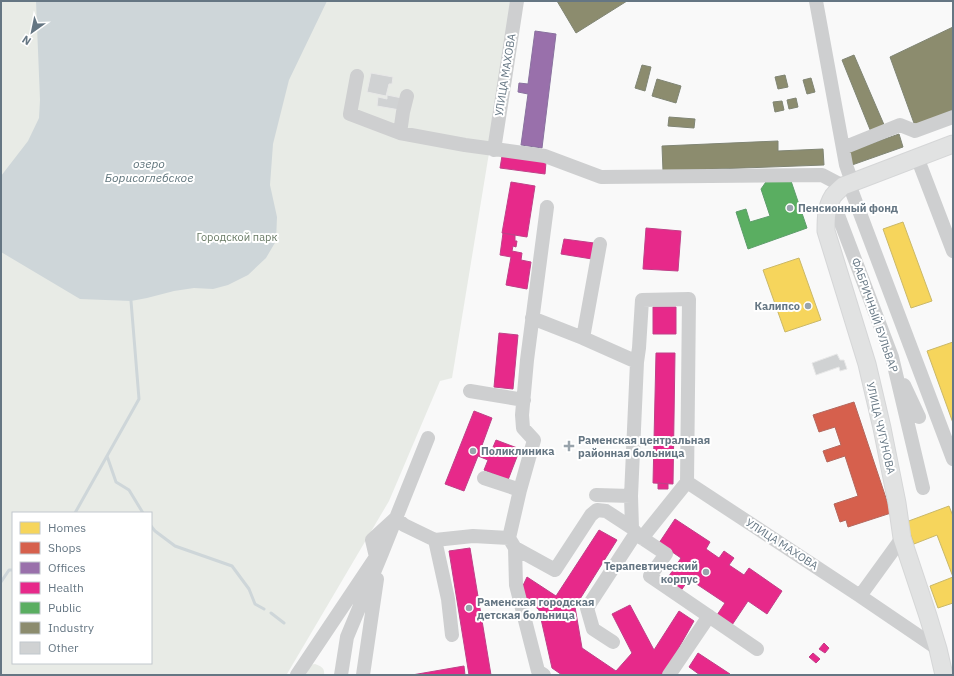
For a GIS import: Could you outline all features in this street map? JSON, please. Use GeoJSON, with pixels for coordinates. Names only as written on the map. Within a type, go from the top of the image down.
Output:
{"type":"FeatureCollection","features":[{"type":"Feature","properties":{"kind":"main road"},"geometry":{"type":"LineString","coordinates":[[848,184],[953,144]]}},
{"type":"Feature","properties":{"kind":"main road","name":"УЛИЦА ЧУГУНОВА"},"geometry":{"type":"LineString","coordinates":[[848,184],[834,195],[830,203],[826,217],[826,231],[867,364],[887,450],[902,538],[928,616],[944,675]]}},
{"type":"Feature","properties":{"kind":"street","name":"УЛИЦА МАХОВА"},"geometry":{"type":"LineString","coordinates":[[494,150],[517,1]]}},
{"type":"Feature","properties":{"kind":"street"},"geometry":{"type":"LineString","coordinates":[[816,1],[846,165],[848,184],[953,459]]}},
{"type":"Feature","properties":{"kind":"street"},"geometry":{"type":"LineString","coordinates":[[357,76],[350,114],[400,133],[494,150],[545,156],[601,177],[822,175],[848,184]]}},
{"type":"Feature","properties":{"kind":"street"},"geometry":{"type":"LineString","coordinates":[[400,133],[407,96]]}},
{"type":"Feature","properties":{"kind":"street"},"geometry":{"type":"LineString","coordinates":[[843,148],[900,125],[915,131],[953,117]]}},
{"type":"Feature","properties":{"kind":"street"},"geometry":{"type":"LineString","coordinates":[[918,157],[953,250]]}},
{"type":"Feature","properties":{"kind":"street"},"geometry":{"type":"LineString","coordinates":[[540,674],[516,585],[512,543],[520,490],[534,440],[523,428],[522,415],[532,318],[547,207]]}},
{"type":"Feature","properties":{"kind":"street","name":"ФАБРИЧНЫЙ БУЛЬВАР"},"geometry":{"type":"LineString","coordinates":[[838,215],[892,357],[923,488]]}},
{"type":"Feature","properties":{"kind":"street"},"geometry":{"type":"LineString","coordinates":[[583,338],[600,244]]}},
{"type":"Feature","properties":{"kind":"street"},"geometry":{"type":"LineString","coordinates":[[613,642],[593,629],[587,608],[637,533],[687,482],[689,299],[642,300],[637,362],[631,496],[637,533]]}},
{"type":"Feature","properties":{"kind":"street"},"geometry":{"type":"LineString","coordinates":[[532,318],[583,338],[637,362]]}},
{"type":"Feature","properties":{"kind":"street"},"geometry":{"type":"LineString","coordinates":[[892,357],[919,417]]}},
{"type":"Feature","properties":{"kind":"street"},"geometry":{"type":"LineString","coordinates":[[470,391],[524,400]]}},
{"type":"Feature","properties":{"kind":"street"},"geometry":{"type":"LineString","coordinates":[[341,675],[347,637],[428,438]]}},
{"type":"Feature","properties":{"kind":"street"},"geometry":{"type":"LineString","coordinates":[[484,478],[520,490]]}},
{"type":"Feature","properties":{"kind":"street","name":"УЛИЦА МАХОВА"},"geometry":{"type":"LineString","coordinates":[[687,482],[938,649]]}},
{"type":"Feature","properties":{"kind":"street"},"geometry":{"type":"LineString","coordinates":[[596,495],[631,496]]}},
{"type":"Feature","properties":{"kind":"street"},"geometry":{"type":"LineString","coordinates":[[396,518],[404,525],[436,540],[473,536],[512,543],[555,570],[591,515],[597,510],[606,511],[666,554],[650,576],[757,648]]}},
{"type":"Feature","properties":{"kind":"street"},"geometry":{"type":"LineString","coordinates":[[297,675],[376,557],[372,540],[396,518]]}},
{"type":"Feature","properties":{"kind":"street"},"geometry":{"type":"LineString","coordinates":[[860,596],[902,538]]}},
{"type":"Feature","properties":{"kind":"street"},"geometry":{"type":"LineString","coordinates":[[436,540],[448,599],[452,635]]}},
{"type":"Feature","properties":{"kind":"street"},"geometry":{"type":"LineString","coordinates":[[363,675],[372,608],[382,553]]}},
{"type":"Feature","properties":{"kind":"street"},"geometry":{"type":"LineString","coordinates":[[669,675],[709,616]]}},
{"type":"Feature","properties":{"kind":"green space","name":"Городской парк"},"geometry":{"type":"Polygon","coordinates":[[[1,1],[514,1],[452,378],[440,381],[389,501],[287,674],[1,675],[1,1]]]}},
{"type":"Feature","properties":{"kind":"green space"},"geometry":{"type":"Polygon","coordinates":[[[315,664],[322,668],[324,675],[306,675],[310,665],[315,664]]]}},
{"type":"Feature","properties":{"kind":"water","name":"озеро Борисоглебское"},"geometry":{"type":"Polygon","coordinates":[[[36,1],[327,1],[289,80],[273,144],[270,185],[277,217],[276,241],[266,258],[248,275],[228,285],[213,289],[194,288],[131,301],[80,299],[1,252],[1,176],[28,141],[39,118],[40,100],[36,1]]]}},
{"type":"Feature","properties":{"kind":"building: Homes"},"geometry":{"type":"Polygon","coordinates":[[[903,222],[932,301],[911,308],[883,229],[903,222]]]}},
{"type":"Feature","properties":{"kind":"building: Homes"},"geometry":{"type":"Polygon","coordinates":[[[799,258],[821,320],[785,332],[763,270],[799,258]]]}},
{"type":"Feature","properties":{"kind":"building: Homes"},"geometry":{"type":"Polygon","coordinates":[[[953,342],[953,423],[927,351],[953,342]]]}},
{"type":"Feature","properties":{"kind":"building: Homes"},"geometry":{"type":"Polygon","coordinates":[[[949,506],[953,516],[953,577],[937,535],[914,544],[906,522],[949,506]]]}},
{"type":"Feature","properties":{"kind":"building: Homes"},"geometry":{"type":"Polygon","coordinates":[[[953,577],[953,603],[938,608],[930,586],[953,577]]]}},
{"type":"Feature","properties":{"kind":"building: Shops"},"geometry":{"type":"Polygon","coordinates":[[[854,402],[891,513],[848,527],[846,520],[840,522],[834,504],[858,496],[845,456],[827,462],[823,451],[841,445],[835,427],[819,432],[813,415],[854,402]]]}},
{"type":"Feature","properties":{"kind":"building: Offices"},"geometry":{"type":"Polygon","coordinates":[[[535,31],[556,34],[542,148],[521,145],[528,94],[518,92],[519,83],[528,84],[535,31]]]}},
{"type":"Feature","properties":{"kind":"building: Health"},"geometry":{"type":"Polygon","coordinates":[[[502,156],[546,162],[545,174],[500,168],[502,156]]]}},
{"type":"Feature","properties":{"kind":"building: Health"},"geometry":{"type":"Polygon","coordinates":[[[511,182],[535,186],[527,237],[502,233],[511,182]]]}},
{"type":"Feature","properties":{"kind":"building: Health"},"geometry":{"type":"Polygon","coordinates":[[[646,228],[681,231],[678,271],[643,269],[646,228]]]}},
{"type":"Feature","properties":{"kind":"building: Health"},"geometry":{"type":"Polygon","coordinates":[[[503,233],[515,235],[515,241],[517,241],[516,247],[513,246],[512,251],[522,253],[521,260],[531,262],[527,289],[506,285],[511,257],[500,255],[503,233]]]}},
{"type":"Feature","properties":{"kind":"building: Health"},"geometry":{"type":"Polygon","coordinates":[[[564,239],[594,243],[592,259],[561,254],[564,239]]]}},
{"type":"Feature","properties":{"kind":"building: Health"},"geometry":{"type":"Polygon","coordinates":[[[653,307],[676,307],[676,334],[653,334],[653,307]]]}},
{"type":"Feature","properties":{"kind":"building: Health"},"geometry":{"type":"Polygon","coordinates":[[[499,333],[518,335],[513,389],[494,387],[499,333]]]}},
{"type":"Feature","properties":{"kind":"building: Health"},"geometry":{"type":"Polygon","coordinates":[[[656,353],[675,353],[673,484],[653,483],[656,353]]]}},
{"type":"Feature","properties":{"kind":"building: Health","name":"Поликлиника"},"geometry":{"type":"Polygon","coordinates":[[[474,411],[492,418],[481,448],[491,452],[496,440],[520,449],[508,480],[484,470],[488,460],[478,456],[464,491],[445,484],[474,411]]]}},
{"type":"Feature","properties":{"kind":"building: Health"},"geometry":{"type":"Polygon","coordinates":[[[658,483],[668,484],[668,489],[658,489],[658,483]]]}},
{"type":"Feature","properties":{"kind":"building: Health","name":"Терапевтический корпус"},"geometry":{"type":"Polygon","coordinates":[[[675,519],[710,542],[706,549],[719,558],[724,551],[734,558],[729,565],[744,575],[749,568],[782,591],[767,614],[748,601],[732,625],[717,615],[725,603],[689,579],[680,592],[665,582],[681,558],[659,543],[675,519]]]}},
{"type":"Feature","properties":{"kind":"building: Health"},"geometry":{"type":"Polygon","coordinates":[[[599,530],[617,540],[575,607],[582,648],[616,671],[632,653],[612,614],[630,605],[654,650],[679,611],[694,621],[662,675],[562,675],[552,668],[539,610],[520,592],[527,577],[556,596],[599,530]]]}},
{"type":"Feature","properties":{"kind":"building: Health","name":"Раменская городская детская больница"},"geometry":{"type":"Polygon","coordinates":[[[470,548],[491,675],[469,675],[449,551],[470,548]]]}},
{"type":"Feature","properties":{"kind":"building: Health"},"geometry":{"type":"Polygon","coordinates":[[[824,643],[829,648],[825,653],[819,649],[824,643]]]}},
{"type":"Feature","properties":{"kind":"building: Health"},"geometry":{"type":"Polygon","coordinates":[[[698,653],[730,675],[700,675],[689,667],[698,653]]]}},
{"type":"Feature","properties":{"kind":"building: Health"},"geometry":{"type":"Polygon","coordinates":[[[813,653],[820,659],[816,663],[809,657],[813,653]]]}},
{"type":"Feature","properties":{"kind":"building: Health"},"geometry":{"type":"Polygon","coordinates":[[[464,666],[465,675],[412,675],[464,666]]]}},
{"type":"Feature","properties":{"kind":"building: Public"},"geometry":{"type":"Polygon","coordinates":[[[790,178],[807,228],[748,249],[736,212],[746,209],[750,222],[770,216],[761,189],[768,179],[790,178]]]}},
{"type":"Feature","properties":{"kind":"building: Industry"},"geometry":{"type":"Polygon","coordinates":[[[557,1],[627,1],[576,33],[557,1]]]}},
{"type":"Feature","properties":{"kind":"building: Industry"},"geometry":{"type":"Polygon","coordinates":[[[953,27],[953,110],[915,126],[890,57],[953,27]]]}},
{"type":"Feature","properties":{"kind":"building: Industry"},"geometry":{"type":"Polygon","coordinates":[[[854,55],[885,127],[871,132],[842,60],[854,55]]]}},
{"type":"Feature","properties":{"kind":"building: Industry"},"geometry":{"type":"Polygon","coordinates":[[[642,65],[651,67],[645,91],[635,88],[642,65]]]}},
{"type":"Feature","properties":{"kind":"building: Industry"},"geometry":{"type":"Polygon","coordinates":[[[785,75],[788,87],[778,89],[775,77],[785,75]]]}},
{"type":"Feature","properties":{"kind":"building: Industry"},"geometry":{"type":"Polygon","coordinates":[[[811,78],[815,92],[807,94],[803,80],[811,78]]]}},
{"type":"Feature","properties":{"kind":"building: Industry"},"geometry":{"type":"Polygon","coordinates":[[[657,79],[681,86],[676,103],[652,96],[657,79]]]}},
{"type":"Feature","properties":{"kind":"building: Industry"},"geometry":{"type":"Polygon","coordinates":[[[796,98],[798,107],[789,109],[787,100],[796,98]]]}},
{"type":"Feature","properties":{"kind":"building: Industry"},"geometry":{"type":"Polygon","coordinates":[[[782,101],[784,110],[775,112],[773,102],[782,101]]]}},
{"type":"Feature","properties":{"kind":"building: Industry"},"geometry":{"type":"Polygon","coordinates":[[[669,117],[695,119],[694,128],[668,126],[669,117]]]}},
{"type":"Feature","properties":{"kind":"building: Industry"},"geometry":{"type":"Polygon","coordinates":[[[899,134],[903,147],[852,165],[847,152],[899,134]]]}},
{"type":"Feature","properties":{"kind":"building: Industry"},"geometry":{"type":"Polygon","coordinates":[[[778,141],[778,151],[823,149],[824,165],[663,171],[662,146],[778,141]]]}},
{"type":"Feature","properties":{"kind":"building: Other"},"geometry":{"type":"Polygon","coordinates":[[[371,73],[393,77],[392,84],[389,84],[386,96],[367,92],[371,73]]]}},
{"type":"Feature","properties":{"kind":"building: Other"},"geometry":{"type":"Polygon","coordinates":[[[387,95],[402,98],[400,110],[377,106],[378,97],[387,99],[387,95]]]}},
{"type":"Feature","properties":{"kind":"building: Other"},"geometry":{"type":"Polygon","coordinates":[[[837,354],[840,360],[844,360],[847,369],[840,371],[839,367],[816,375],[812,363],[837,354]]]}},
{"type":"Feature","properties":{"kind":"waterway"},"geometry":{"type":"LineString","coordinates":[[76,512],[139,399],[131,301]]}},
{"type":"Feature","properties":{"kind":"waterway"},"geometry":{"type":"LineString","coordinates":[[107,456],[116,482],[129,490],[142,512]]}},
{"type":"Feature","properties":{"kind":"waterway"},"geometry":{"type":"LineString","coordinates":[[152,527],[175,546],[232,566],[249,589],[255,604],[264,609]]}},
{"type":"Feature","properties":{"kind":"waterway"},"geometry":{"type":"LineString","coordinates":[[1,582],[9,570],[12,570]]}},
{"type":"Feature","properties":{"kind":"waterway"},"geometry":{"type":"LineString","coordinates":[[271,613],[284,623]]}},
{"type":"Feature","properties":{"kind":"place","name":"Пенсионный фонд"},"geometry":{"type":"Point","coordinates":[790,208]}},
{"type":"Feature","properties":{"kind":"place","name":"Калипсо"},"geometry":{"type":"Point","coordinates":[808,306]}},
{"type":"Feature","properties":{"kind":"place","name":"Раменская центральная районная больница"},"geometry":{"type":"Point","coordinates":[569,446]}},
{"type":"Feature","properties":{"kind":"place","name":"Поликлиника"},"geometry":{"type":"Point","coordinates":[473,451]}},
{"type":"Feature","properties":{"kind":"place","name":"Терапевтический корпус"},"geometry":{"type":"Point","coordinates":[706,572]}},
{"type":"Feature","properties":{"kind":"place","name":"Раменская городская детская больница"},"geometry":{"type":"Point","coordinates":[469,608]}}]}
